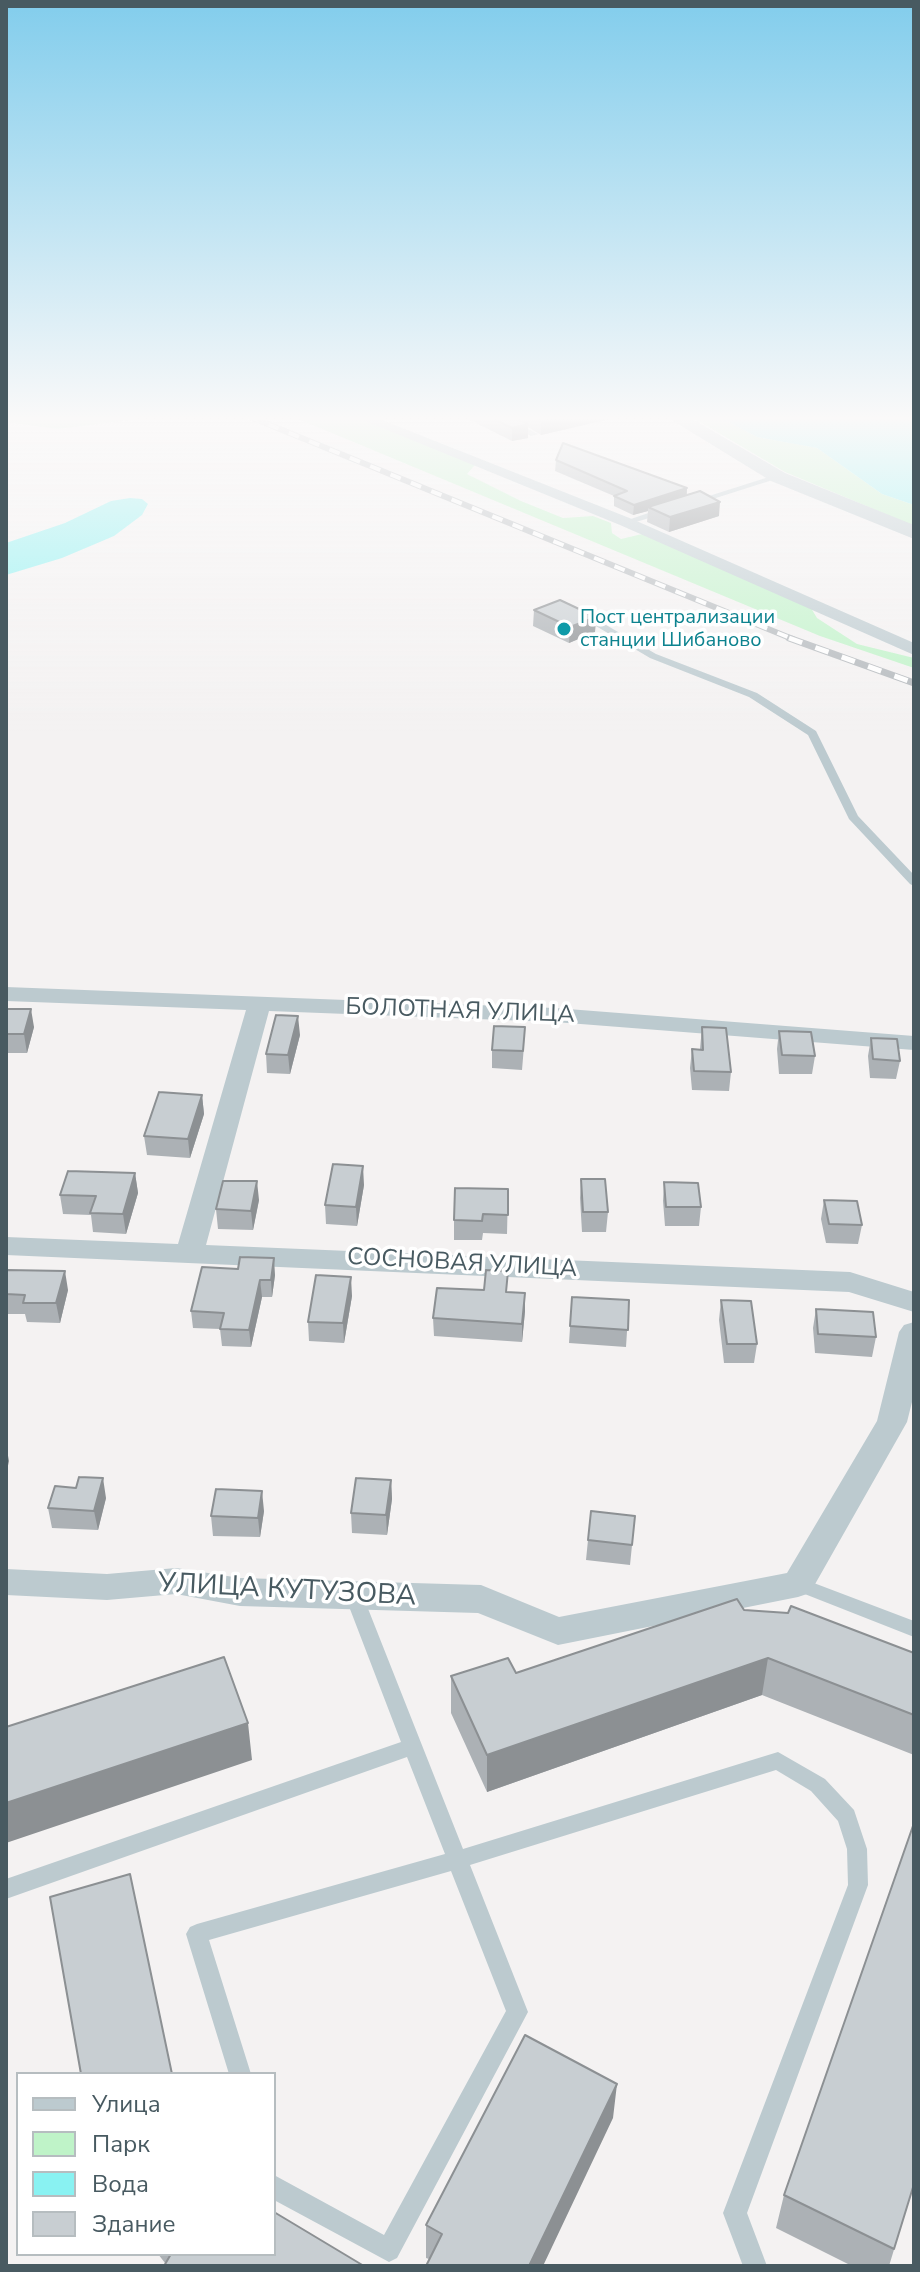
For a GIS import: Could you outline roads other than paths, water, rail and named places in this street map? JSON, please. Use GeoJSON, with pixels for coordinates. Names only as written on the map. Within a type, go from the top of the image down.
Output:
{"type":"FeatureCollection","features":[{"type":"Feature","properties":{"kind":"street"},"geometry":{"type":"LineString","coordinates":[[626,522],[914,650]]}},
{"type":"Feature","properties":{"kind":"street"},"geometry":{"type":"LineString","coordinates":[[887,522],[914,533]]}},
{"type":"Feature","properties":{"kind":"street","name":"БОЛОТНАЯ УЛИЦА"},"geometry":{"type":"LineString","coordinates":[[6,994],[555,1015],[914,1043]]}},
{"type":"Feature","properties":{"kind":"street"},"geometry":{"type":"LineString","coordinates":[[190,1252],[259,1005]]}},
{"type":"Feature","properties":{"kind":"street","name":"СОСНОВАЯ УЛИЦА"},"geometry":{"type":"LineString","coordinates":[[6,1246],[850,1282],[914,1302]]}},
{"type":"Feature","properties":{"kind":"street"},"geometry":{"type":"LineString","coordinates":[[798,1584],[903,1425],[914,1332]]}},
{"type":"Feature","properties":{"kind":"street","name":"УЛИЦА КУТУЗОВА"},"geometry":{"type":"LineString","coordinates":[[6,1582],[107,1587],[176,1581],[240,1592],[481,1599],[558,1631],[798,1584]]}},
{"type":"Feature","properties":{"kind":"lane"},"geometry":{"type":"LineString","coordinates":[[582,614],[653,656],[753,695],[812,733],[853,817],[914,882]]}},
{"type":"Feature","properties":{"kind":"lane"},"geometry":{"type":"LineString","coordinates":[[798,1584],[914,1629]]}},
{"type":"Feature","properties":{"kind":"lane"},"geometry":{"type":"LineString","coordinates":[[276,2188],[389,2250],[517,2012],[354,1596]]}},
{"type":"Feature","properties":{"kind":"lane"},"geometry":{"type":"LineString","coordinates":[[6,1889],[411,1747]]}},
{"type":"Feature","properties":{"kind":"lane"},"geometry":{"type":"LineString","coordinates":[[239,2072],[197,1934],[456,1860],[778,1761],[818,1785],[847,1816],[857,1849],[858,1885],[735,2213],[755,2266]]}},
{"type":"Feature","properties":{"kind":"water"},"geometry":{"type":"Polygon","coordinates":[[[133,522],[114,536],[62,558],[6,575],[6,543],[65,523],[133,522]]]}},
{"type":"Feature","properties":{"kind":"railway"},"geometry":{"type":"LineString","coordinates":[[507,522],[795,640]]}},
{"type":"Feature","properties":{"kind":"railway"},"geometry":{"type":"LineString","coordinates":[[789,638],[914,683]]}},
{"type":"Feature","properties":{"kind":"place","name":"Пост централизации станции Шибаново"},"geometry":{"type":"Point","coordinates":[564,629]}}]}
